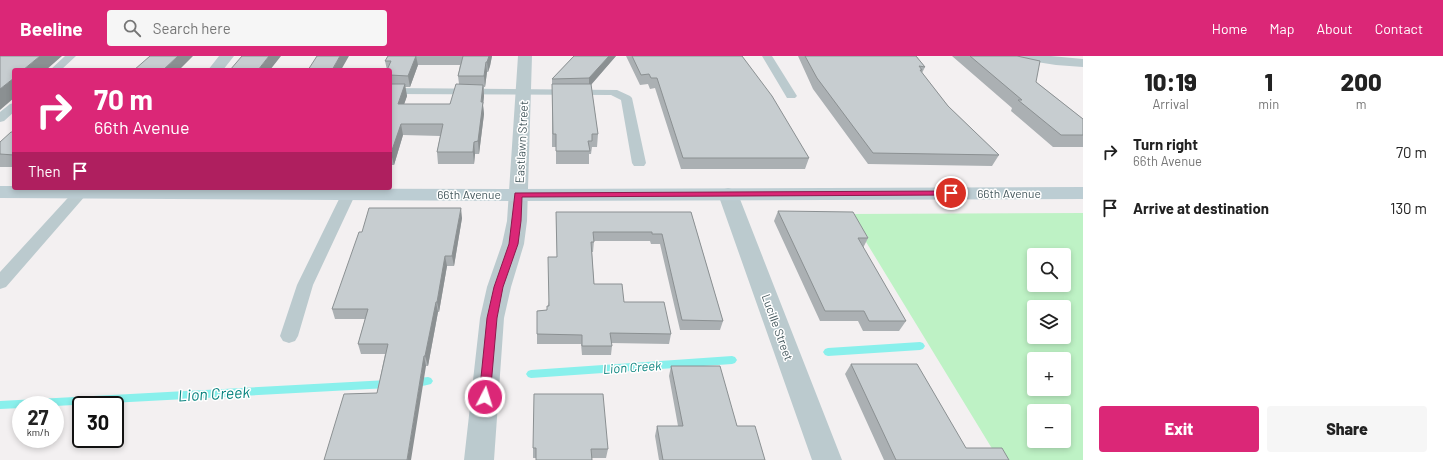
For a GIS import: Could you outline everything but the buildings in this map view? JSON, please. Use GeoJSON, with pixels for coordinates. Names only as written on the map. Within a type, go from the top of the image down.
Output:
{"type":"FeatureCollection","features":[{"type":"Feature","properties":{"kind":"street"},"geometry":{"type":"LineString","coordinates":[[217,68],[227,56]]}},
{"type":"Feature","properties":{"kind":"street"},"geometry":{"type":"LineString","coordinates":[[1024,56],[1083,63]]}},
{"type":"Feature","properties":{"kind":"street","name":"Eastlawn Street"},"geometry":{"type":"LineString","coordinates":[[479,460],[492,318],[498,287],[513,244],[517,221],[523,92],[527,57]]}},
{"type":"Feature","properties":{"kind":"street","name":"66th Avenue"},"geometry":{"type":"LineString","coordinates":[[0,192],[81,192],[106,190],[518,195],[1083,193]]}},
{"type":"Feature","properties":{"kind":"street","name":"Lucille Street"},"geometry":{"type":"LineString","coordinates":[[728,194],[827,460]]}},
{"type":"Feature","properties":{"kind":"lane"},"geometry":{"type":"LineString","coordinates":[[57,68],[71,56]]}},
{"type":"Feature","properties":{"kind":"lane"},"geometry":{"type":"LineString","coordinates":[[766,56],[792,96]]}},
{"type":"Feature","properties":{"kind":"lane"},"geometry":{"type":"LineString","coordinates":[[392,91],[613,92],[626,98],[639,163]]}},
{"type":"Feature","properties":{"kind":"lane"},"geometry":{"type":"LineString","coordinates":[[0,118],[12,108]]}},
{"type":"Feature","properties":{"kind":"lane"},"geometry":{"type":"LineString","coordinates":[[0,283],[81,192]]}},
{"type":"Feature","properties":{"kind":"lane"},"geometry":{"type":"LineString","coordinates":[[289,336],[304,285],[349,194]]}},
{"type":"Feature","properties":{"kind":"green space"},"geometry":{"type":"Polygon","coordinates":[[[1083,213],[1083,460],[999,460],[849,214],[1083,213]]]}},
{"type":"Feature","properties":{"kind":"waterway","name":"Lion Creek"},"geometry":{"type":"LineString","coordinates":[[828,352],[920,346]]}},
{"type":"Feature","properties":{"kind":"waterway","name":"Lion Creek"},"geometry":{"type":"LineString","coordinates":[[531,374],[732,360]]}},
{"type":"Feature","properties":{"kind":"waterway","name":"Lion Creek"},"geometry":{"type":"LineString","coordinates":[[413,382],[428,381]]}},
{"type":"Feature","properties":{"kind":"waterway","name":"Lion Creek"},"geometry":{"type":"LineString","coordinates":[[0,405],[388,384]]}},
{"type":"Feature","properties":{"kind":"route"},"geometry":{"type":"LineString","coordinates":[[485,397],[492,318],[498,287],[513,244],[517,221],[518,195],[951,193]]}}]}
